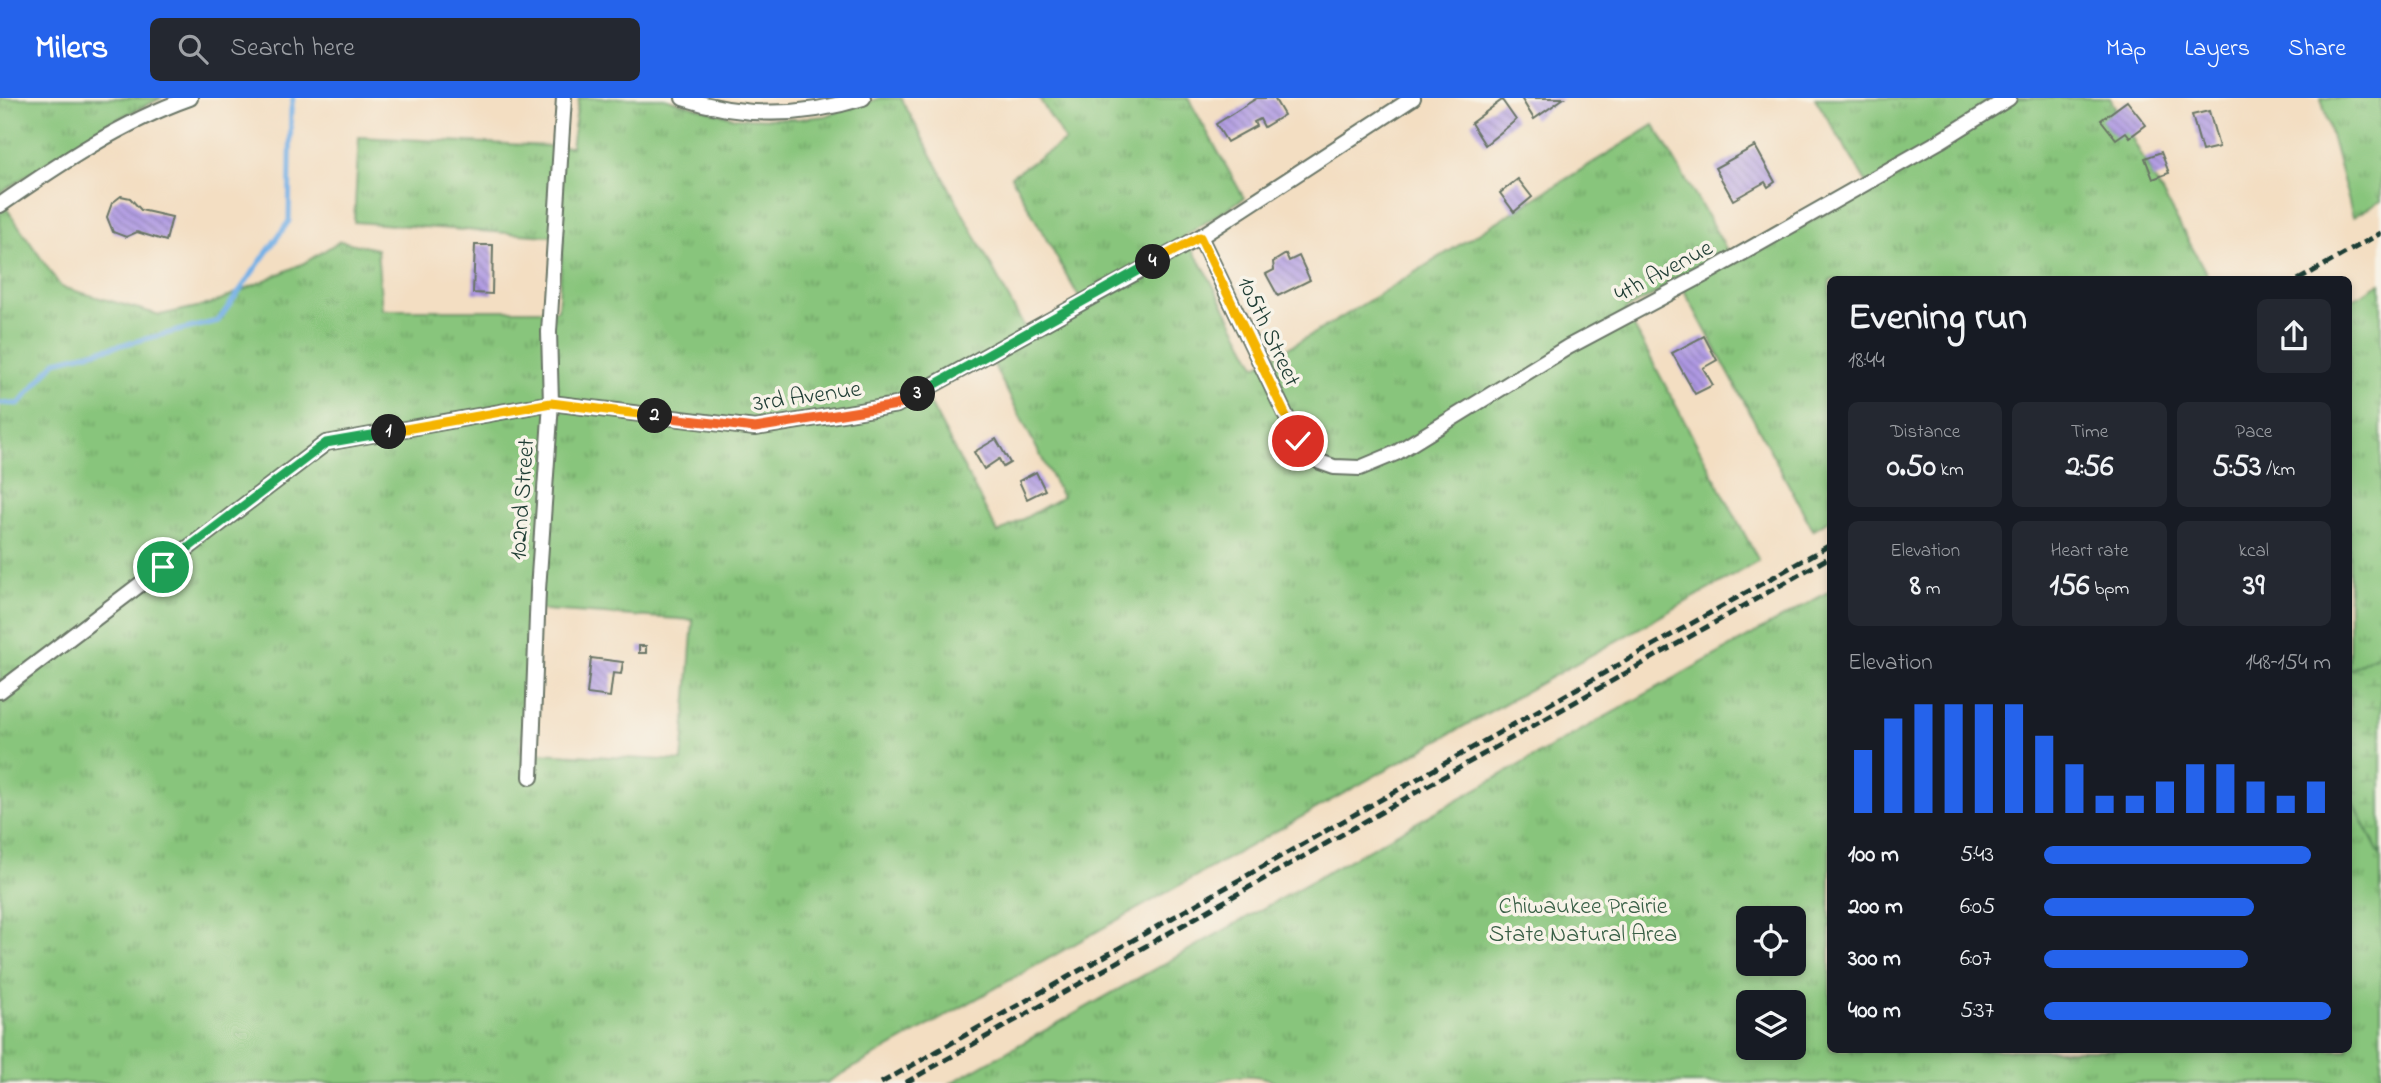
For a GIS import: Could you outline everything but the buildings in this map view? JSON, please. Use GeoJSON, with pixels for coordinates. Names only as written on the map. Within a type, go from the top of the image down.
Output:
{"type":"FeatureCollection","features":[{"type":"Feature","properties":{"kind":"street"},"geometry":{"type":"LineString","coordinates":[[0,205],[116,132],[190,98]]}},
{"type":"Feature","properties":{"kind":"street","name":"102nd Street"},"geometry":{"type":"LineString","coordinates":[[531,777],[538,590],[551,403],[549,332],[564,98]]}},
{"type":"Feature","properties":{"kind":"street"},"geometry":{"type":"LineString","coordinates":[[682,98],[726,110],[755,113],[813,111],[863,98]]}},
{"type":"Feature","properties":{"kind":"street","name":"3rd Avenue"},"geometry":{"type":"LineString","coordinates":[[0,691],[326,443],[551,403],[755,428],[897,405],[1200,237],[1413,98]]}},
{"type":"Feature","properties":{"kind":"street","name":"4th Avenue"},"geometry":{"type":"LineString","coordinates":[[1334,467],[1360,468],[1396,453],[1568,347],[1709,272],[1940,141],[2009,98]]}},
{"type":"Feature","properties":{"kind":"street","name":"105th Street"},"geometry":{"type":"LineString","coordinates":[[1200,237],[1298,441],[1321,462],[1334,467]]}},
{"type":"Feature","properties":{"kind":"green space"},"geometry":{"type":"Polygon","coordinates":[[[0,98],[162,98],[107,124],[0,193],[0,98]]]}},
{"type":"Feature","properties":{"kind":"green space"},"geometry":{"type":"Polygon","coordinates":[[[579,98],[664,98],[735,118],[798,119],[825,116],[880,98],[901,98],[1031,340],[1085,308],[1011,176],[1065,141],[1039,98],[1188,98],[1244,198],[1183,237],[1203,266],[1256,366],[1339,319],[1654,125],[1735,264],[1870,188],[1815,98],[2110,98],[2208,276],[1827,276],[1827,521],[1813,530],[1679,281],[1625,310],[1759,561],[826,1083],[0,1083],[0,199],[61,287],[160,315],[211,304],[304,263],[340,241],[377,249],[382,310],[558,310],[563,237],[354,222],[359,137],[571,147],[579,98]],[[991,360],[921,386],[998,533],[1062,497],[991,360]],[[530,609],[526,719],[520,752],[682,761],[693,620],[530,609]]]}},
{"type":"Feature","properties":{"kind":"green space"},"geometry":{"type":"Polygon","coordinates":[[[2321,98],[2381,98],[2381,201],[2353,217],[2321,98]]]}},
{"type":"Feature","properties":{"kind":"green space"},"geometry":{"type":"Polygon","coordinates":[[[2381,283],[2381,652],[2352,668],[2352,299],[2381,283]]]}},
{"type":"Feature","properties":{"kind":"green space","name":"Chiwaukee Prairie State Natural Area"},"geometry":{"type":"Polygon","coordinates":[[[1827,593],[1827,1053],[2352,1053],[2352,800],[2381,857],[2381,1083],[1276,1083],[1261,1077],[1228,1078],[1213,1083],[951,1083],[1827,593]]]}},
{"type":"Feature","properties":{"kind":"green space"},"geometry":{"type":"Polygon","coordinates":[[[2381,652],[2381,857],[2352,800],[2352,668],[2381,652]]]}},
{"type":"Feature","properties":{"kind":"waterway"},"geometry":{"type":"LineString","coordinates":[[0,403],[19,404],[56,361],[218,321],[289,221],[293,98]]}},
{"type":"Feature","properties":{"kind":"railway"},"geometry":{"type":"LineString","coordinates":[[2305,276],[2381,233]]}},
{"type":"Feature","properties":{"kind":"railway"},"geometry":{"type":"LineString","coordinates":[[881,1083],[1827,547]]}},
{"type":"Feature","properties":{"kind":"railway"},"geometry":{"type":"LineString","coordinates":[[905,1083],[1827,559]]}},
{"type":"Feature","properties":{"kind":"route"},"geometry":{"type":"LineString","coordinates":[[163,567],[326,443],[551,403],[755,428],[897,405],[1200,237],[1298,441]]}}]}
